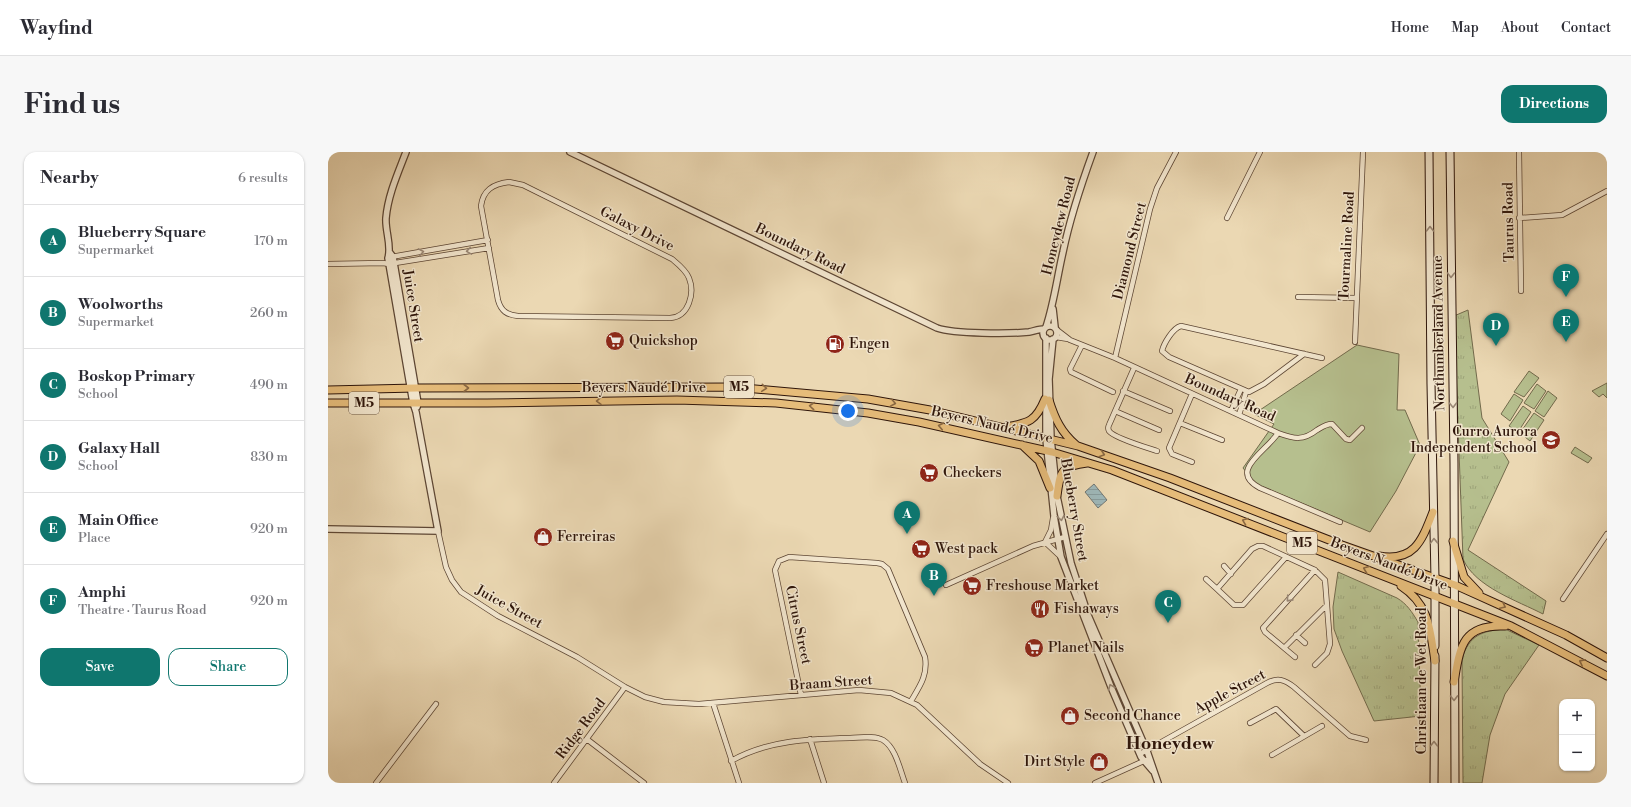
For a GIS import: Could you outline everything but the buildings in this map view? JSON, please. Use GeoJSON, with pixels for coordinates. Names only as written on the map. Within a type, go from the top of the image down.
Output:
{"type":"FeatureCollection","features":[{"type":"Feature","properties":{"kind":"main road","name":"Northumberland Avenue"},"geometry":{"type":"LineString","coordinates":[[1429,152],[1435,580]]}},
{"type":"Feature","properties":{"kind":"main road","name":"Northumberland Avenue"},"geometry":{"type":"LineString","coordinates":[[1450,152],[1454,585]]}},
{"type":"Feature","properties":{"kind":"main road","name":"Beyers Naudé Drive"},"geometry":{"type":"LineString","coordinates":[[328,390],[642,386],[763,388],[868,399],[930,410],[1078,446],[1170,478],[1435,580],[1454,585],[1486,598],[1566,635],[1607,658]]}},
{"type":"Feature","properties":{"kind":"main road","name":"Beyers Naudé Drive"},"geometry":{"type":"LineString","coordinates":[[328,403],[677,400],[776,403],[868,413],[919,422],[1022,444],[1091,463],[1511,626],[1607,676]]}},
{"type":"Feature","properties":{"kind":"main road"},"geometry":{"type":"LineString","coordinates":[[1002,428],[1022,424],[1032,420],[1037,416],[1047,400]]}},
{"type":"Feature","properties":{"kind":"main road"},"geometry":{"type":"LineString","coordinates":[[1047,400],[1061,430],[1078,446]]}},
{"type":"Feature","properties":{"kind":"main road"},"geometry":{"type":"LineString","coordinates":[[1022,444],[1039,462],[1050,488]]}},
{"type":"Feature","properties":{"kind":"main road"},"geometry":{"type":"LineString","coordinates":[[1057,496],[1059,477],[1066,467],[1075,464],[1091,463]]}},
{"type":"Feature","properties":{"kind":"main road"},"geometry":{"type":"LineString","coordinates":[[1367,554],[1386,557],[1400,556],[1412,551],[1426,533],[1433,512]]}},
{"type":"Feature","properties":{"kind":"main road"},"geometry":{"type":"LineString","coordinates":[[1453,541],[1464,577],[1474,589],[1486,598]]}},
{"type":"Feature","properties":{"kind":"main road"},"geometry":{"type":"LineString","coordinates":[[1388,577],[1413,594],[1425,611],[1429,623],[1435,661]]}},
{"type":"Feature","properties":{"kind":"main road","name":"Christiaan de Wet Road"},"geometry":{"type":"LineString","coordinates":[[1434,783],[1435,580]]}},
{"type":"Feature","properties":{"kind":"main road"},"geometry":{"type":"LineString","coordinates":[[1454,585],[1455,783]]}},
{"type":"Feature","properties":{"kind":"main road"},"geometry":{"type":"LineString","coordinates":[[1454,682],[1460,649],[1467,637],[1482,627],[1491,625],[1511,626]]}},
{"type":"Feature","properties":{"kind":"street","name":"Juice Street"},"geometry":{"type":"LineString","coordinates":[[406,152],[387,211],[386,234],[389,260],[416,403],[416,412],[446,568],[452,580],[461,592],[498,616],[577,657],[625,687]]}},
{"type":"Feature","properties":{"kind":"street","name":"Boundary Road"},"geometry":{"type":"LineString","coordinates":[[570,152],[937,328],[966,332],[1029,332],[1050,326],[1070,340]]}},
{"type":"Feature","properties":{"kind":"street","name":"Honeydew Road"},"geometry":{"type":"LineString","coordinates":[[1045,328],[1053,307],[1068,227],[1094,152]]}},
{"type":"Feature","properties":{"kind":"street","name":"Diamond Street"},"geometry":{"type":"LineString","coordinates":[[1115,358],[1150,209],[1157,188],[1176,152]]}},
{"type":"Feature","properties":{"kind":"street"},"geometry":{"type":"LineString","coordinates":[[1227,218],[1260,152]]}},
{"type":"Feature","properties":{"kind":"street","name":"Tourmaline Road"},"geometry":{"type":"LineString","coordinates":[[1355,342],[1363,152]]}},
{"type":"Feature","properties":{"kind":"street","name":"Taurus Road"},"geometry":{"type":"LineString","coordinates":[[1519,152],[1521,291]]}},
{"type":"Feature","properties":{"kind":"street","name":"Galaxy Drive"},"geometry":{"type":"LineString","coordinates":[[515,182],[672,259],[687,273],[689,278],[690,301],[684,312],[673,318],[510,315],[502,310],[498,300],[488,240],[481,206],[482,199],[486,192],[494,186],[502,183],[515,182]]}},
{"type":"Feature","properties":{"kind":"street"},"geometry":{"type":"LineString","coordinates":[[1519,218],[1562,215],[1607,191]]}},
{"type":"Feature","properties":{"kind":"street"},"geometry":{"type":"LineString","coordinates":[[389,260],[488,240]]}},
{"type":"Feature","properties":{"kind":"street"},"geometry":{"type":"LineString","coordinates":[[328,264],[389,260],[489,248]]}},
{"type":"Feature","properties":{"kind":"street"},"geometry":{"type":"LineString","coordinates":[[1298,297],[1356,298]]}},
{"type":"Feature","properties":{"kind":"street","name":"Honeydew Road"},"geometry":{"type":"LineString","coordinates":[[1053,307],[1056,329],[1054,338]]}},
{"type":"Feature","properties":{"kind":"street"},"geometry":{"type":"LineString","coordinates":[[1304,354],[1252,392],[1246,392],[1165,355],[1162,351],[1179,326],[1322,358]]}},
{"type":"Feature","properties":{"kind":"street"},"geometry":{"type":"LineString","coordinates":[[1045,328],[1048,439],[1050,451]]}},
{"type":"Feature","properties":{"kind":"street","name":"Boundary Road"},"geometry":{"type":"LineString","coordinates":[[1029,332],[1045,338],[1070,340],[1115,358],[1278,433],[1271,443],[1248,466],[1247,472],[1249,479],[1260,488],[1340,522]]}},
{"type":"Feature","properties":{"kind":"street"},"geometry":{"type":"LineString","coordinates":[[1047,400],[1050,359],[1054,338]]}},
{"type":"Feature","properties":{"kind":"street"},"geometry":{"type":"LineString","coordinates":[[1082,345],[1070,369],[1071,372],[1113,392]]}},
{"type":"Feature","properties":{"kind":"street"},"geometry":{"type":"LineString","coordinates":[[1134,368],[1109,425],[1111,433],[1157,451]]}},
{"type":"Feature","properties":{"kind":"street"},"geometry":{"type":"LineString","coordinates":[[1231,411],[1241,390]]}},
{"type":"Feature","properties":{"kind":"street"},"geometry":{"type":"LineString","coordinates":[[1123,391],[1170,411]]}},
{"type":"Feature","properties":{"kind":"street"},"geometry":{"type":"LineString","coordinates":[[1239,415],[1246,392]]}},
{"type":"Feature","properties":{"kind":"street"},"geometry":{"type":"LineString","coordinates":[[1192,394],[1169,450],[1172,454],[1192,462]]}},
{"type":"Feature","properties":{"kind":"street"},"geometry":{"type":"LineString","coordinates":[[1116,411],[1159,430]]}},
{"type":"Feature","properties":{"kind":"street"},"geometry":{"type":"LineString","coordinates":[[1180,423],[1222,440]]}},
{"type":"Feature","properties":{"kind":"street"},"geometry":{"type":"LineString","coordinates":[[1278,433],[1292,438],[1301,439],[1325,425],[1332,424],[1346,439],[1350,440],[1362,428]]}},
{"type":"Feature","properties":{"kind":"street","name":"Blueberry Street"},"geometry":{"type":"LineString","coordinates":[[1050,451],[1050,488],[1061,557],[1111,687],[1140,754],[1144,762],[1154,773]]}},
{"type":"Feature","properties":{"kind":"street","name":"Blueberry Street"},"geometry":{"type":"LineString","coordinates":[[1050,451],[1057,496],[1074,575],[1088,615],[1147,751],[1158,783]]}},
{"type":"Feature","properties":{"kind":"street"},"geometry":{"type":"LineString","coordinates":[[1045,542],[1051,530],[1054,516]]}},
{"type":"Feature","properties":{"kind":"street"},"geometry":{"type":"LineString","coordinates":[[328,529],[438,531]]}},
{"type":"Feature","properties":{"kind":"street"},"geometry":{"type":"LineString","coordinates":[[1563,599],[1607,534]]}},
{"type":"Feature","properties":{"kind":"street"},"geometry":{"type":"LineString","coordinates":[[946,585],[1045,542],[1065,536]]}},
{"type":"Feature","properties":{"kind":"street"},"geometry":{"type":"LineString","coordinates":[[1045,542],[1061,557]]}},
{"type":"Feature","properties":{"kind":"street"},"geometry":{"type":"LineString","coordinates":[[1217,589],[1252,549],[1258,546],[1315,570],[1325,580],[1330,644],[1327,653],[1315,665]]}},
{"type":"Feature","properties":{"kind":"street","name":"Citrus Street"},"geometry":{"type":"LineString","coordinates":[[801,695],[775,570],[779,561],[789,557],[877,563],[882,564],[888,569],[925,657],[927,668],[925,675],[911,701]]}},
{"type":"Feature","properties":{"kind":"street"},"geometry":{"type":"LineString","coordinates":[[1206,579],[1234,605],[1243,605],[1286,557]]}},
{"type":"Feature","properties":{"kind":"street"},"geometry":{"type":"LineString","coordinates":[[1224,566],[1231,574]]}},
{"type":"Feature","properties":{"kind":"street"},"geometry":{"type":"LineString","coordinates":[[1295,657],[1265,632],[1263,628],[1315,570]]}},
{"type":"Feature","properties":{"kind":"street"},"geometry":{"type":"LineString","coordinates":[[1284,648],[1327,605]]}},
{"type":"Feature","properties":{"kind":"street"},"geometry":{"type":"LineString","coordinates":[[1296,635],[1305,643]]}},
{"type":"Feature","properties":{"kind":"street","name":"Apple Street"},"geometry":{"type":"LineString","coordinates":[[1140,754],[1267,683],[1277,679],[1294,687],[1350,736],[1366,740]]}},
{"type":"Feature","properties":{"kind":"street","name":"Braam Street"},"geometry":{"type":"LineString","coordinates":[[625,687],[645,697],[664,702],[684,704],[870,690],[891,693],[911,701],[980,764],[1008,783]]}},
{"type":"Feature","properties":{"kind":"street","name":"Ridge Road"},"geometry":{"type":"LineString","coordinates":[[554,783],[588,740],[625,687]]}},
{"type":"Feature","properties":{"kind":"street"},"geometry":{"type":"LineString","coordinates":[[713,703],[739,783]]}},
{"type":"Feature","properties":{"kind":"street"},"geometry":{"type":"LineString","coordinates":[[376,783],[436,704]]}},
{"type":"Feature","properties":{"kind":"street"},"geometry":{"type":"LineString","coordinates":[[1250,723],[1276,709],[1304,736]]}},
{"type":"Feature","properties":{"kind":"street"},"geometry":{"type":"LineString","coordinates":[[1272,755],[1322,726]]}},
{"type":"Feature","properties":{"kind":"street"},"geometry":{"type":"LineString","coordinates":[[731,760],[754,749],[810,739],[869,738],[882,740],[893,752],[905,783]]}},
{"type":"Feature","properties":{"kind":"street"},"geometry":{"type":"LineString","coordinates":[[810,739],[824,783]]}},
{"type":"Feature","properties":{"kind":"street"},"geometry":{"type":"LineString","coordinates":[[588,740],[644,783]]}},
{"type":"Feature","properties":{"kind":"street"},"geometry":{"type":"LineString","coordinates":[[1095,783],[1150,759]]}},
{"type":"Feature","properties":{"kind":"green space"},"geometry":{"type":"Polygon","coordinates":[[[1468,310],[1482,418],[1509,462],[1468,550],[1546,601],[1543,614],[1487,585],[1477,578],[1463,559],[1454,316],[1468,310]]]}},
{"type":"Feature","properties":{"kind":"green space"},"geometry":{"type":"Polygon","coordinates":[[[1357,345],[1399,354],[1397,410],[1405,410],[1420,445],[1396,491],[1370,532],[1256,484],[1243,468],[1274,424],[1254,414],[1357,345]]]}},
{"type":"Feature","properties":{"kind":"green space"},"geometry":{"type":"Polygon","coordinates":[[[1529,371],[1539,378],[1524,397],[1514,392],[1529,371]]]}},
{"type":"Feature","properties":{"kind":"green space"},"geometry":{"type":"Polygon","coordinates":[[[1607,383],[1607,398],[1603,394],[1599,397],[1592,391],[1607,383]]]}},
{"type":"Feature","properties":{"kind":"green space"},"geometry":{"type":"Polygon","coordinates":[[[1537,384],[1546,391],[1534,409],[1524,403],[1537,384]]]}},
{"type":"Feature","properties":{"kind":"green space"},"geometry":{"type":"Polygon","coordinates":[[[1548,391],[1557,398],[1544,417],[1535,411],[1548,391]]]}},
{"type":"Feature","properties":{"kind":"green space"},"geometry":{"type":"Polygon","coordinates":[[[1514,394],[1523,400],[1510,421],[1501,414],[1514,394]]]}},
{"type":"Feature","properties":{"kind":"green space"},"geometry":{"type":"Polygon","coordinates":[[[1523,406],[1531,412],[1518,432],[1509,426],[1523,406]]]}},
{"type":"Feature","properties":{"kind":"green space"},"geometry":{"type":"Polygon","coordinates":[[[1534,413],[1544,420],[1530,441],[1520,433],[1534,413]]]}},
{"type":"Feature","properties":{"kind":"green space"},"geometry":{"type":"Polygon","coordinates":[[[1575,447],[1592,458],[1588,463],[1571,453],[1575,447]]]}},
{"type":"Feature","properties":{"kind":"green space"},"geometry":{"type":"Polygon","coordinates":[[[1338,572],[1397,598],[1409,608],[1418,622],[1421,716],[1374,721],[1342,651],[1334,629],[1333,607],[1338,572]]]}},
{"type":"Feature","properties":{"kind":"green space"},"geometry":{"type":"Polygon","coordinates":[[[1505,629],[1539,645],[1505,694],[1490,735],[1482,783],[1463,783],[1462,659],[1468,644],[1473,639],[1483,633],[1505,629]]]}},
{"type":"Feature","properties":{"kind":"water"},"geometry":{"type":"Polygon","coordinates":[[[1094,484],[1107,500],[1098,508],[1085,492],[1094,484]]]}},
{"type":"Feature","properties":{"kind":"place","name":"Amphi"},"geometry":{"type":"Point","coordinates":[1566,297]}},
{"type":"Feature","properties":{"kind":"place","name":"Quickshop"},"geometry":{"type":"Point","coordinates":[615,341]}},
{"type":"Feature","properties":{"kind":"place","name":"Main Office"},"geometry":{"type":"Point","coordinates":[1566,342]}},
{"type":"Feature","properties":{"kind":"place","name":"Engen"},"geometry":{"type":"Point","coordinates":[835,344]}},
{"type":"Feature","properties":{"kind":"place","name":"Galaxy Hall"},"geometry":{"type":"Point","coordinates":[1496,346]}},
{"type":"Feature","properties":{"kind":"place","name":"Curro Aurora Independent School"},"geometry":{"type":"Point","coordinates":[1551,440]}},
{"type":"Feature","properties":{"kind":"place","name":"Checkers"},"geometry":{"type":"Point","coordinates":[929,473]}},
{"type":"Feature","properties":{"kind":"place","name":"Blueberry Square"},"geometry":{"type":"Point","coordinates":[907,534]}},
{"type":"Feature","properties":{"kind":"place","name":"Ferreiras"},"geometry":{"type":"Point","coordinates":[543,537]}},
{"type":"Feature","properties":{"kind":"place","name":"West pack"},"geometry":{"type":"Point","coordinates":[921,549]}},
{"type":"Feature","properties":{"kind":"place","name":"Freshouse Market"},"geometry":{"type":"Point","coordinates":[972,586]}},
{"type":"Feature","properties":{"kind":"place","name":"Woolworths"},"geometry":{"type":"Point","coordinates":[934,596]}},
{"type":"Feature","properties":{"kind":"place","name":"Fishaways"},"geometry":{"type":"Point","coordinates":[1040,609]}},
{"type":"Feature","properties":{"kind":"place","name":"Boskop Primary"},"geometry":{"type":"Point","coordinates":[1168,623]}},
{"type":"Feature","properties":{"kind":"place","name":"Planet Nails"},"geometry":{"type":"Point","coordinates":[1034,648]}},
{"type":"Feature","properties":{"kind":"place","name":"Second Chance"},"geometry":{"type":"Point","coordinates":[1070,716]}},
{"type":"Feature","properties":{"kind":"place","name":"Dirt Style"},"geometry":{"type":"Point","coordinates":[1099,762]}},
{"type":"Feature","properties":{"kind":"district","name":"Honeydew"},"geometry":{"type":"Point","coordinates":[1170,743]}}]}
